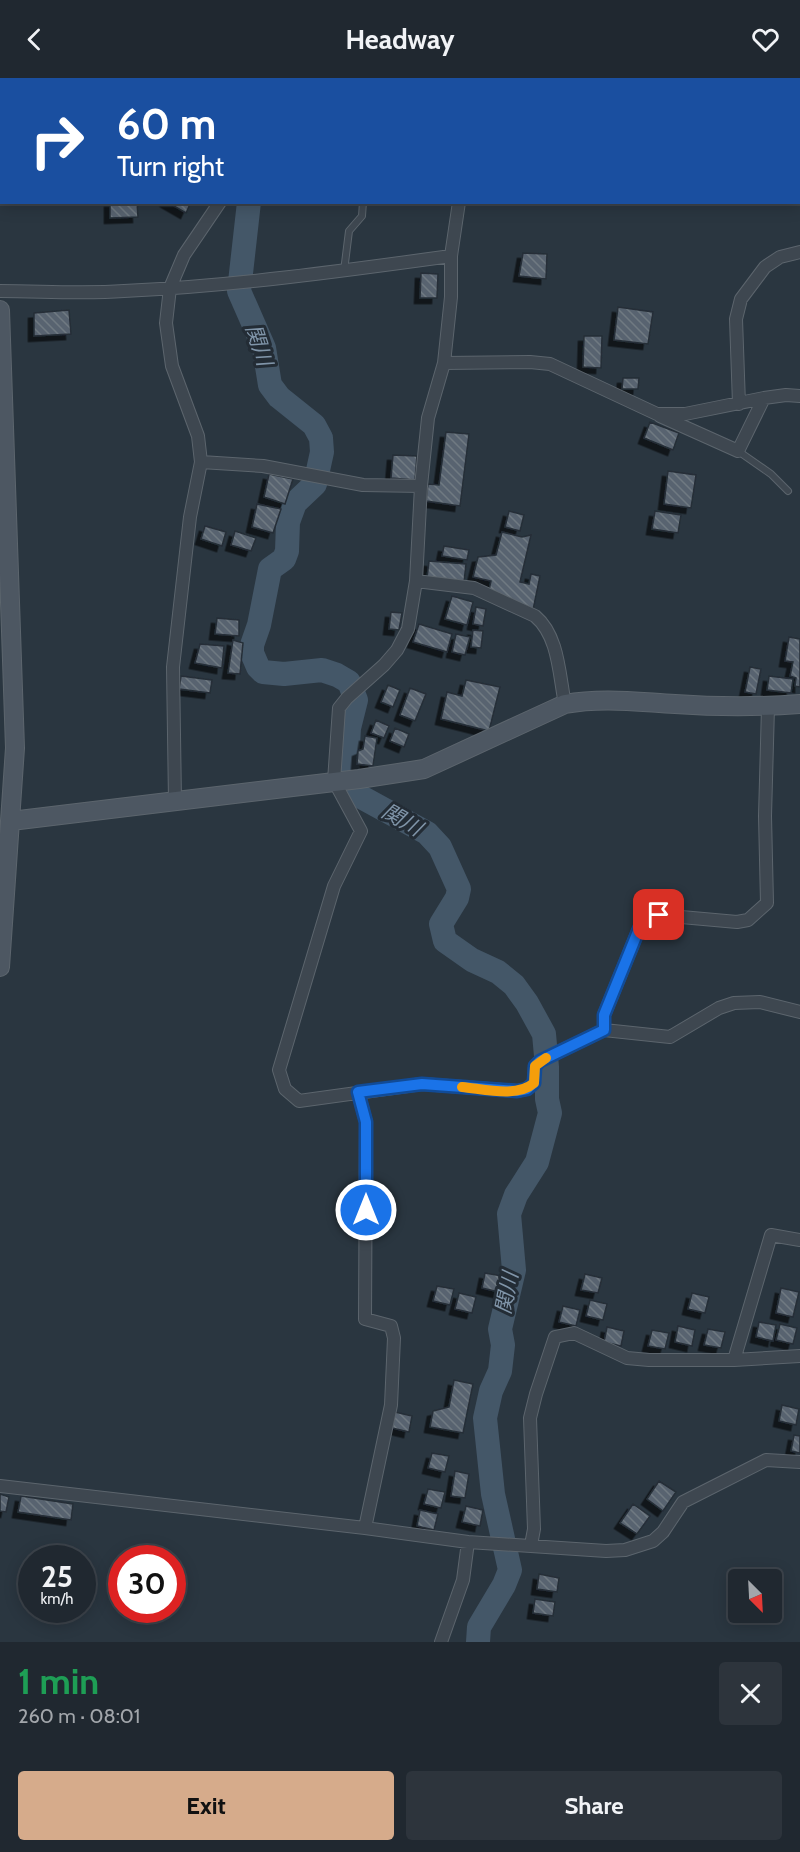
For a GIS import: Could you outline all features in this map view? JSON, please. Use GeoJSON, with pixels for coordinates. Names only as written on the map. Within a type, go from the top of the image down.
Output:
{"type":"FeatureCollection","features":[{"type":"Feature","properties":{"kind":"street"},"geometry":{"type":"LineString","coordinates":[[175,801],[173,667],[190,517],[201,462],[198,436],[172,366],[166,322],[170,288],[184,255],[219,204]]}},
{"type":"Feature","properties":{"kind":"street"},"geometry":{"type":"LineString","coordinates":[[459,204],[451,256],[451,297],[444,363],[428,418],[421,486],[416,580],[408,629],[397,650],[384,665],[339,708],[345,780],[361,831],[334,886],[279,1070],[285,1089],[299,1101],[422,1084],[517,1091],[527,1089],[534,1083],[535,1066],[540,1061],[604,1030],[670,1037],[719,1008],[745,1001],[760,1002],[800,1012]]}},
{"type":"Feature","properties":{"kind":"street"},"geometry":{"type":"LineString","coordinates":[[740,404],[736,319],[741,299],[765,267],[780,257],[800,252]]}},
{"type":"Feature","properties":{"kind":"street"},"geometry":{"type":"LineString","coordinates":[[0,291],[121,292],[247,282],[451,256]]}},
{"type":"Feature","properties":{"kind":"street"},"geometry":{"type":"LineString","coordinates":[[0,310],[15,748],[5,822],[0,967]]}},
{"type":"Feature","properties":{"kind":"street"},"geometry":{"type":"LineString","coordinates":[[444,363],[530,362],[550,364],[738,450],[764,398]]}},
{"type":"Feature","properties":{"kind":"street"},"geometry":{"type":"LineString","coordinates":[[657,414],[685,414],[764,398],[800,396]]}},
{"type":"Feature","properties":{"kind":"street"},"geometry":{"type":"LineString","coordinates":[[201,462],[263,466],[363,484],[421,486]]}},
{"type":"Feature","properties":{"kind":"street"},"geometry":{"type":"LineString","coordinates":[[416,580],[474,588],[535,616],[551,634],[565,704]]}},
{"type":"Feature","properties":{"kind":"street"},"geometry":{"type":"LineString","coordinates":[[5,822],[345,780],[424,768],[565,704],[582,701],[613,699],[676,704],[768,706],[800,704]]}},
{"type":"Feature","properties":{"kind":"street"},"geometry":{"type":"LineString","coordinates":[[604,1030],[604,1015],[639,929],[659,915],[737,922],[748,920],[766,903],[765,816],[768,706]]}},
{"type":"Feature","properties":{"kind":"street"},"geometry":{"type":"LineString","coordinates":[[358,1092],[366,1122],[365,1319],[391,1326],[394,1338],[391,1405],[365,1528]]}},
{"type":"Feature","properties":{"kind":"street"},"geometry":{"type":"LineString","coordinates":[[734,1360],[771,1235],[800,1240]]}},
{"type":"Feature","properties":{"kind":"street"},"geometry":{"type":"LineString","coordinates":[[531,1545],[534,1529],[530,1418],[555,1337],[574,1333],[627,1358],[649,1360],[734,1360],[800,1356]]}},
{"type":"Feature","properties":{"kind":"street"},"geometry":{"type":"LineString","coordinates":[[0,1486],[468,1542],[606,1551],[625,1550],[653,1541],[663,1533],[683,1502],[689,1497],[766,1460],[800,1462]]}},
{"type":"Feature","properties":{"kind":"street"},"geometry":{"type":"LineString","coordinates":[[441,1642],[463,1580],[468,1542]]}},
{"type":"Feature","properties":{"kind":"lane"},"geometry":{"type":"LineString","coordinates":[[344,271],[349,231],[362,216],[363,204]]}},
{"type":"Feature","properties":{"kind":"lane"},"geometry":{"type":"LineString","coordinates":[[738,450],[771,474],[788,491]]}},
{"type":"Feature","properties":{"kind":"building"},"geometry":{"type":"Polygon","coordinates":[[[110,204],[137,204],[138,217],[110,218],[110,204]]]}},
{"type":"Feature","properties":{"kind":"building"},"geometry":{"type":"Polygon","coordinates":[[[170,204],[190,204],[186,213],[170,204]]]}},
{"type":"Feature","properties":{"kind":"building"},"geometry":{"type":"Polygon","coordinates":[[[523,253],[547,254],[546,279],[519,276],[523,253]]]}},
{"type":"Feature","properties":{"kind":"building"},"geometry":{"type":"Polygon","coordinates":[[[421,273],[438,274],[437,298],[420,298],[421,273]]]}},
{"type":"Feature","properties":{"kind":"building"},"geometry":{"type":"Polygon","coordinates":[[[618,307],[653,312],[648,344],[614,340],[618,307]]]}},
{"type":"Feature","properties":{"kind":"building"},"geometry":{"type":"Polygon","coordinates":[[[69,310],[71,334],[34,336],[34,313],[69,310]]]}},
{"type":"Feature","properties":{"kind":"building"},"geometry":{"type":"Polygon","coordinates":[[[584,336],[602,336],[601,368],[583,367],[584,336]]]}},
{"type":"Feature","properties":{"kind":"building"},"geometry":{"type":"Polygon","coordinates":[[[623,378],[639,378],[638,389],[622,389],[623,378]]]}},
{"type":"Feature","properties":{"kind":"building"},"geometry":{"type":"Polygon","coordinates":[[[650,422],[679,433],[673,450],[644,438],[650,422]]]}},
{"type":"Feature","properties":{"kind":"building"},"geometry":{"type":"Polygon","coordinates":[[[446,432],[469,434],[460,506],[426,501],[428,484],[439,485],[446,432]]]}},
{"type":"Feature","properties":{"kind":"building"},"geometry":{"type":"Polygon","coordinates":[[[393,455],[417,456],[415,480],[391,478],[393,455]]]}},
{"type":"Feature","properties":{"kind":"building"},"geometry":{"type":"Polygon","coordinates":[[[668,471],[696,475],[691,508],[664,504],[668,471]]]}},
{"type":"Feature","properties":{"kind":"building"},"geometry":{"type":"Polygon","coordinates":[[[269,474],[293,479],[285,504],[264,497],[269,474]]]}},
{"type":"Feature","properties":{"kind":"building"},"geometry":{"type":"Polygon","coordinates":[[[257,504],[281,509],[273,533],[252,527],[257,504]]]}},
{"type":"Feature","properties":{"kind":"building"},"geometry":{"type":"Polygon","coordinates":[[[509,511],[524,515],[520,531],[505,527],[509,511]]]}},
{"type":"Feature","properties":{"kind":"building"},"geometry":{"type":"Polygon","coordinates":[[[655,511],[681,515],[678,533],[652,529],[655,511]]]}},
{"type":"Feature","properties":{"kind":"building"},"geometry":{"type":"Polygon","coordinates":[[[205,526],[226,532],[222,546],[201,539],[205,526]]]}},
{"type":"Feature","properties":{"kind":"building"},"geometry":{"type":"Polygon","coordinates":[[[235,531],[256,538],[251,551],[231,545],[235,531]]]}},
{"type":"Feature","properties":{"kind":"building"},"geometry":{"type":"Polygon","coordinates":[[[502,532],[522,537],[531,535],[520,582],[529,584],[531,574],[540,576],[533,610],[489,590],[491,581],[473,577],[478,557],[496,555],[502,532]]]}},
{"type":"Feature","properties":{"kind":"building"},"geometry":{"type":"Polygon","coordinates":[[[444,546],[469,550],[467,560],[442,556],[444,546]]]}},
{"type":"Feature","properties":{"kind":"building"},"geometry":{"type":"Polygon","coordinates":[[[429,561],[466,564],[464,582],[427,578],[429,561]]]}},
{"type":"Feature","properties":{"kind":"building"},"geometry":{"type":"Polygon","coordinates":[[[452,596],[473,602],[467,625],[445,619],[452,596]]]}},
{"type":"Feature","properties":{"kind":"building"},"geometry":{"type":"Polygon","coordinates":[[[476,607],[486,609],[483,626],[473,624],[476,607]]]}},
{"type":"Feature","properties":{"kind":"building"},"geometry":{"type":"Polygon","coordinates":[[[391,612],[402,613],[399,630],[389,629],[391,612]]]}},
{"type":"Feature","properties":{"kind":"building"},"geometry":{"type":"Polygon","coordinates":[[[217,618],[239,620],[239,636],[215,634],[217,618]]]}},
{"type":"Feature","properties":{"kind":"building"},"geometry":{"type":"Polygon","coordinates":[[[419,624],[452,634],[447,652],[413,642],[419,624]]]}},
{"type":"Feature","properties":{"kind":"building"},"geometry":{"type":"Polygon","coordinates":[[[473,630],[483,631],[481,648],[471,647],[473,630]]]}},
{"type":"Feature","properties":{"kind":"building"},"geometry":{"type":"Polygon","coordinates":[[[456,634],[470,637],[465,655],[452,652],[456,634]]]}},
{"type":"Feature","properties":{"kind":"building"},"geometry":{"type":"Polygon","coordinates":[[[789,637],[800,639],[800,687],[795,686],[796,678],[790,676],[793,662],[785,661],[789,637]]]}},
{"type":"Feature","properties":{"kind":"building"},"geometry":{"type":"Polygon","coordinates":[[[233,640],[243,643],[240,674],[228,673],[233,640]]]}},
{"type":"Feature","properties":{"kind":"building"},"geometry":{"type":"Polygon","coordinates":[[[200,644],[224,646],[222,668],[195,663],[200,644]]]}},
{"type":"Feature","properties":{"kind":"building"},"geometry":{"type":"Polygon","coordinates":[[[750,667],[761,669],[756,694],[745,692],[750,667]]]}},
{"type":"Feature","properties":{"kind":"building"},"geometry":{"type":"Polygon","coordinates":[[[181,676],[212,680],[210,693],[179,689],[181,676]]]}},
{"type":"Feature","properties":{"kind":"building"},"geometry":{"type":"Polygon","coordinates":[[[769,676],[793,679],[791,693],[767,690],[769,676]]]}},
{"type":"Feature","properties":{"kind":"building"},"geometry":{"type":"Polygon","coordinates":[[[466,680],[500,687],[489,731],[441,719],[447,692],[462,696],[466,680]]]}},
{"type":"Feature","properties":{"kind":"building"},"geometry":{"type":"Polygon","coordinates":[[[388,685],[400,690],[393,707],[381,702],[388,685]]]}},
{"type":"Feature","properties":{"kind":"building"},"geometry":{"type":"Polygon","coordinates":[[[410,688],[426,694],[415,721],[400,715],[410,688]]]}},
{"type":"Feature","properties":{"kind":"building"},"geometry":{"type":"Polygon","coordinates":[[[376,720],[389,726],[384,738],[371,733],[376,720]]]}},
{"type":"Feature","properties":{"kind":"building"},"geometry":{"type":"Polygon","coordinates":[[[395,728],[409,734],[404,747],[390,741],[395,728]]]}},
{"type":"Feature","properties":{"kind":"building"},"geometry":{"type":"Polygon","coordinates":[[[365,736],[377,738],[373,766],[357,764],[358,751],[363,749],[365,736]]]}},
{"type":"Feature","properties":{"kind":"building"},"geometry":{"type":"Polygon","coordinates":[[[485,1273],[502,1276],[499,1292],[482,1288],[485,1273]]]}},
{"type":"Feature","properties":{"kind":"building"},"geometry":{"type":"Polygon","coordinates":[[[585,1274],[602,1278],[598,1293],[581,1290],[585,1274]]]}},
{"type":"Feature","properties":{"kind":"building"},"geometry":{"type":"Polygon","coordinates":[[[437,1286],[454,1289],[450,1305],[433,1301],[437,1286]]]}},
{"type":"Feature","properties":{"kind":"building"},"geometry":{"type":"Polygon","coordinates":[[[781,1288],[799,1292],[793,1317],[776,1313],[781,1288]]]}},
{"type":"Feature","properties":{"kind":"building"},"geometry":{"type":"Polygon","coordinates":[[[459,1293],[476,1297],[472,1313],[455,1309],[459,1293]]]}},
{"type":"Feature","properties":{"kind":"building"},"geometry":{"type":"Polygon","coordinates":[[[692,1293],[709,1297],[705,1313],[688,1309],[692,1293]]]}},
{"type":"Feature","properties":{"kind":"building"},"geometry":{"type":"Polygon","coordinates":[[[590,1300],[607,1304],[603,1320],[586,1316],[590,1300]]]}},
{"type":"Feature","properties":{"kind":"building"},"geometry":{"type":"Polygon","coordinates":[[[563,1306],[580,1310],[576,1326],[559,1322],[563,1306]]]}},
{"type":"Feature","properties":{"kind":"building"},"geometry":{"type":"Polygon","coordinates":[[[759,1322],[776,1325],[773,1341],[756,1337],[759,1322]]]}},
{"type":"Feature","properties":{"kind":"building"},"geometry":{"type":"Polygon","coordinates":[[[780,1324],[797,1328],[793,1344],[776,1340],[780,1324]]]}},
{"type":"Feature","properties":{"kind":"building"},"geometry":{"type":"Polygon","coordinates":[[[678,1326],[695,1330],[692,1346],[675,1342],[678,1326]]]}},
{"type":"Feature","properties":{"kind":"building"},"geometry":{"type":"Polygon","coordinates":[[[607,1327],[624,1331],[621,1346],[604,1342],[607,1327]]]}},
{"type":"Feature","properties":{"kind":"building"},"geometry":{"type":"Polygon","coordinates":[[[708,1329],[725,1332],[721,1348],[704,1345],[708,1329]]]}},
{"type":"Feature","properties":{"kind":"building"},"geometry":{"type":"Polygon","coordinates":[[[652,1330],[669,1333],[665,1349],[648,1346],[652,1330]]]}},
{"type":"Feature","properties":{"kind":"building"},"geometry":{"type":"Polygon","coordinates":[[[454,1380],[473,1384],[463,1433],[430,1427],[433,1411],[449,1407],[454,1380]]]}},
{"type":"Feature","properties":{"kind":"building"},"geometry":{"type":"Polygon","coordinates":[[[782,1405],[799,1409],[796,1425],[779,1421],[782,1405]]]}},
{"type":"Feature","properties":{"kind":"building"},"geometry":{"type":"Polygon","coordinates":[[[395,1412],[412,1416],[409,1432],[392,1428],[395,1412]]]}},
{"type":"Feature","properties":{"kind":"building"},"geometry":{"type":"Polygon","coordinates":[[[794,1435],[800,1436],[800,1453],[791,1451],[794,1435]]]}},
{"type":"Feature","properties":{"kind":"building"},"geometry":{"type":"Polygon","coordinates":[[[432,1453],[449,1456],[445,1472],[428,1468],[432,1453]]]}},
{"type":"Feature","properties":{"kind":"building"},"geometry":{"type":"Polygon","coordinates":[[[455,1471],[469,1474],[465,1498],[451,1496],[455,1471]]]}},
{"type":"Feature","properties":{"kind":"building"},"geometry":{"type":"Polygon","coordinates":[[[659,1481],[676,1492],[663,1511],[647,1499],[659,1481]]]}},
{"type":"Feature","properties":{"kind":"building"},"geometry":{"type":"Polygon","coordinates":[[[428,1489],[445,1492],[441,1508],[424,1504],[428,1489]]]}},
{"type":"Feature","properties":{"kind":"building"},"geometry":{"type":"Polygon","coordinates":[[[0,1494],[9,1497],[6,1512],[0,1511],[0,1494]]]}},
{"type":"Feature","properties":{"kind":"building"},"geometry":{"type":"Polygon","coordinates":[[[21,1496],[73,1504],[71,1520],[18,1512],[21,1496]]]}},
{"type":"Feature","properties":{"kind":"building"},"geometry":{"type":"Polygon","coordinates":[[[633,1504],[650,1516],[637,1534],[620,1523],[633,1504]]]}},
{"type":"Feature","properties":{"kind":"building"},"geometry":{"type":"Polygon","coordinates":[[[466,1506],[483,1510],[480,1526],[462,1522],[466,1506]]]}},
{"type":"Feature","properties":{"kind":"building"},"geometry":{"type":"Polygon","coordinates":[[[420,1510],[438,1514],[434,1530],[417,1526],[420,1510]]]}},
{"type":"Feature","properties":{"kind":"building"},"geometry":{"type":"Polygon","coordinates":[[[539,1574],[559,1578],[557,1592],[537,1589],[539,1574]]]}},
{"type":"Feature","properties":{"kind":"building"},"geometry":{"type":"Polygon","coordinates":[[[535,1599],[555,1602],[553,1616],[533,1613],[535,1599]]]}},
{"type":"Feature","properties":{"kind":"waterway","name":"関川"},"geometry":{"type":"LineString","coordinates":[[249,204],[239,291],[264,348],[270,385],[279,397],[314,425],[321,438],[322,452],[315,484],[295,503],[288,522],[287,551],[284,559],[270,569],[252,653],[258,667],[263,672],[284,674],[322,670],[349,682],[356,700],[349,728],[347,764],[352,792],[427,833],[440,847],[459,889],[457,898],[441,924],[445,941],[472,960],[498,972],[514,985],[544,1034],[547,1099],[550,1113],[537,1162],[516,1195],[509,1214],[514,1270],[500,1329],[503,1345],[500,1371],[491,1391],[485,1418],[493,1494],[510,1570],[504,1585],[479,1627],[478,1642]]}},
{"type":"Feature","properties":{"kind":"slow traffic"},"geometry":{"type":"LineString","coordinates":[[462,1087],[517,1091],[527,1089],[534,1083],[535,1066],[546,1058]]}},
{"type":"Feature","properties":{"kind":"route"},"geometry":{"type":"LineString","coordinates":[[366,1210],[366,1122],[358,1092],[422,1084],[517,1091],[527,1089],[534,1083],[535,1066],[540,1061],[604,1030],[604,1015],[639,929],[659,915]]}}]}
